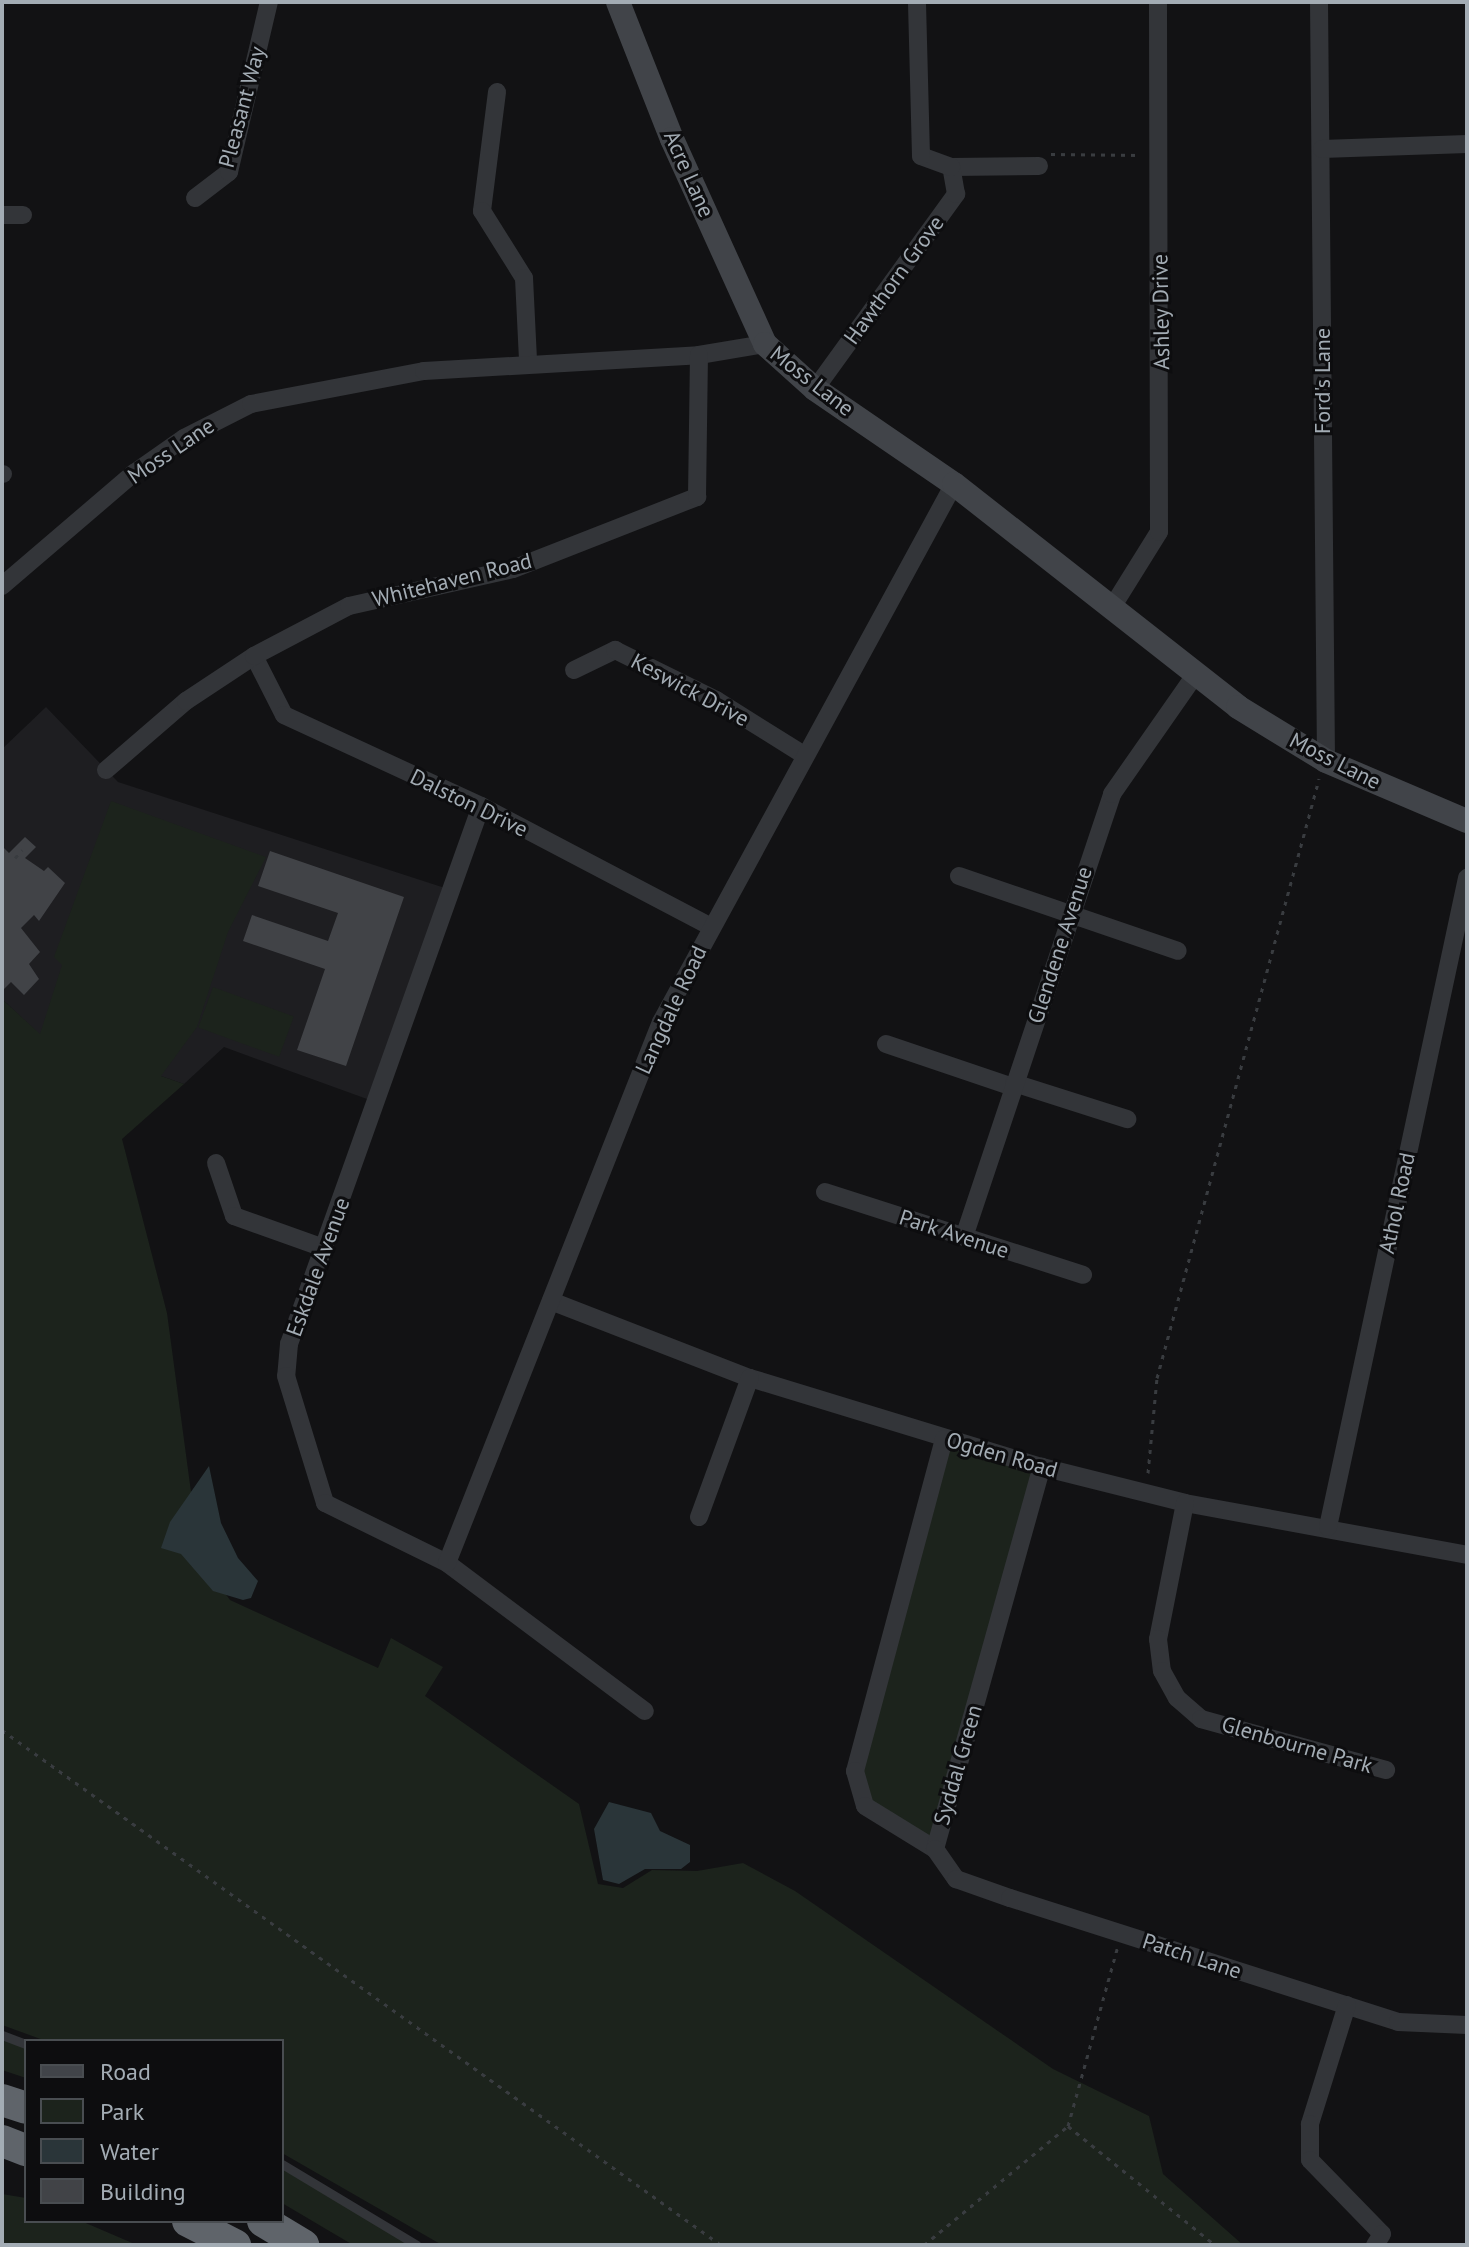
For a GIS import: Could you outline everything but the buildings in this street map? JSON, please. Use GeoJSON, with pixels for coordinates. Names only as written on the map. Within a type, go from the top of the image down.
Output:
{"type":"FeatureCollection","features":[{"type":"Feature","properties":{"kind":"highway"},"geometry":{"type":"LineString","coordinates":[[2,2100],[24,2107]]}},
{"type":"Feature","properties":{"kind":"highway"},"geometry":{"type":"LineString","coordinates":[[2,2141],[24,2149]]}},
{"type":"Feature","properties":{"kind":"highway"},"geometry":{"type":"LineString","coordinates":[[192,2223],[235,2245]]}},
{"type":"Feature","properties":{"kind":"highway"},"geometry":{"type":"LineString","coordinates":[[266,2223],[303,2245]]}},
{"type":"Feature","properties":{"kind":"main road","name":"Acre Lane"},"geometry":{"type":"LineString","coordinates":[[618,2],[672,139],[765,344]]}},
{"type":"Feature","properties":{"kind":"main road","name":"Moss Lane"},"geometry":{"type":"LineString","coordinates":[[765,344],[815,389],[954,484],[1238,707],[1325,760],[1467,821]]}},
{"type":"Feature","properties":{"kind":"street","name":"Pleasant Way"},"geometry":{"type":"LineString","coordinates":[[195,198],[229,172],[269,2]]}},
{"type":"Feature","properties":{"kind":"street"},"geometry":{"type":"LineString","coordinates":[[917,2],[921,156],[951,167],[1039,166]]}},
{"type":"Feature","properties":{"kind":"street","name":"Ashley Drive"},"geometry":{"type":"LineString","coordinates":[[1111,609],[1159,532],[1158,2]]}},
{"type":"Feature","properties":{"kind":"street","name":"Ford's Lane"},"geometry":{"type":"LineString","coordinates":[[1319,2],[1325,760]]}},
{"type":"Feature","properties":{"kind":"street"},"geometry":{"type":"LineString","coordinates":[[497,92],[482,211],[524,278],[528,361]]}},
{"type":"Feature","properties":{"kind":"street"},"geometry":{"type":"LineString","coordinates":[[1322,149],[1467,144]]}},
{"type":"Feature","properties":{"kind":"street","name":"Hawthorn Grove"},"geometry":{"type":"LineString","coordinates":[[815,389],[956,194],[951,167]]}},
{"type":"Feature","properties":{"kind":"street"},"geometry":{"type":"LineString","coordinates":[[2,215],[23,215]]}},
{"type":"Feature","properties":{"kind":"street","name":"Moss Lane"},"geometry":{"type":"LineString","coordinates":[[2,586],[134,473],[184,438],[251,404],[424,371],[528,361],[699,355],[765,344]]}},
{"type":"Feature","properties":{"kind":"street","name":"Whitehaven Road"},"geometry":{"type":"LineString","coordinates":[[106,770],[186,701],[254,656],[349,606],[513,569],[697,497],[699,355]]}},
{"type":"Feature","properties":{"kind":"street","name":"Langdale Road"},"geometry":{"type":"LineString","coordinates":[[447,1563],[661,1022],[954,484]]}},
{"type":"Feature","properties":{"kind":"street","name":"Keswick Drive"},"geometry":{"type":"LineString","coordinates":[[574,670],[615,650],[716,700],[804,755]]}},
{"type":"Feature","properties":{"kind":"street","name":"Dalston Drive"},"geometry":{"type":"LineString","coordinates":[[254,656],[284,715],[481,806],[711,927]]}},
{"type":"Feature","properties":{"kind":"street","name":"Glendene Avenue"},"geometry":{"type":"LineString","coordinates":[[964,1237],[1121,774],[1197,672]]}},
{"type":"Feature","properties":{"kind":"street","name":"Eskdale Avenue"},"geometry":{"type":"LineString","coordinates":[[481,806],[286,1362],[319,1495],[331,1509],[413,1542],[447,1563],[645,1711]]}},
{"type":"Feature","properties":{"kind":"street"},"geometry":{"type":"LineString","coordinates":[[959,876],[1178,951]]}},
{"type":"Feature","properties":{"kind":"street","name":"Athol Road"},"geometry":{"type":"LineString","coordinates":[[1328,1527],[1467,878]]}},
{"type":"Feature","properties":{"kind":"street"},"geometry":{"type":"LineString","coordinates":[[886,1044],[1127,1119]]}},
{"type":"Feature","properties":{"kind":"street"},"geometry":{"type":"LineString","coordinates":[[216,1163],[234,1216],[324,1248]]}},
{"type":"Feature","properties":{"kind":"street","name":"Park Avenue"},"geometry":{"type":"LineString","coordinates":[[825,1192],[1083,1275]]}},
{"type":"Feature","properties":{"kind":"street","name":"Ogden Road"},"geometry":{"type":"LineString","coordinates":[[551,1301],[750,1378],[1042,1467],[1185,1503],[1467,1555]]}},
{"type":"Feature","properties":{"kind":"street"},"geometry":{"type":"LineString","coordinates":[[699,1517],[750,1378]]}},
{"type":"Feature","properties":{"kind":"street","name":"Syddal Green"},"geometry":{"type":"LineString","coordinates":[[944,1439],[855,1771],[865,1806],[935,1849],[1042,1467]]}},
{"type":"Feature","properties":{"kind":"street","name":"Glenbourne Park"},"geometry":{"type":"LineString","coordinates":[[1185,1503],[1158,1639],[1162,1671],[1177,1698],[1201,1719],[1386,1770]]}},
{"type":"Feature","properties":{"kind":"street","name":"Patch Lane"},"geometry":{"type":"LineString","coordinates":[[935,1849],[956,1879],[1121,1934],[1398,2022],[1467,2025]]}},
{"type":"Feature","properties":{"kind":"street"},"geometry":{"type":"LineString","coordinates":[[1347,2005],[1310,2124],[1310,2160],[1382,2234],[1375,2245]]}},
{"type":"Feature","properties":{"kind":"lane"},"geometry":{"type":"LineString","coordinates":[[2,2035],[24,2043]]}},
{"type":"Feature","properties":{"kind":"lane"},"geometry":{"type":"LineString","coordinates":[[284,2165],[417,2245]]}},
{"type":"Feature","properties":{"kind":"path"},"geometry":{"type":"LineString","coordinates":[[1039,166],[1043,154],[1160,155]]}},
{"type":"Feature","properties":{"kind":"path"},"geometry":{"type":"LineString","coordinates":[[1146,1493],[1157,1378],[1325,760]]}},
{"type":"Feature","properties":{"kind":"path"},"geometry":{"type":"LineString","coordinates":[[15,858],[22,850]]}},
{"type":"Feature","properties":{"kind":"path"},"geometry":{"type":"LineString","coordinates":[[2,1730],[721,2245]]}},
{"type":"Feature","properties":{"kind":"path"},"geometry":{"type":"LineString","coordinates":[[924,2245],[1068,2126],[1121,1934]]}},
{"type":"Feature","properties":{"kind":"path"},"geometry":{"type":"LineString","coordinates":[[1068,2126],[1215,2245]]}},
{"type":"Feature","properties":{"kind":"shaded area"},"geometry":{"type":"Polygon","coordinates":[[[46,707],[118,782],[448,889],[378,1103],[224,1047],[184,1084],[39,1034],[2,999],[2,749],[46,707]]]}},
{"type":"Feature","properties":{"kind":"green space"},"geometry":{"type":"Polygon","coordinates":[[[111,801],[266,857],[228,932],[197,1027],[161,1076],[184,1084],[122,1139],[167,1313],[200,1559],[230,1600],[378,1668],[391,1638],[443,1667],[425,1696],[579,1804],[598,1884],[623,1888],[652,1870],[697,1871],[743,1863],[795,1891],[1053,2069],[1149,2116],[1163,2174],[1243,2245],[442,2245],[284,2154],[284,2039],[40,2039],[2,2025],[2,999],[40,1034],[62,965],[54,957],[111,801]]]}},
{"type":"Feature","properties":{"kind":"green space"},"geometry":{"type":"Polygon","coordinates":[[[213,987],[294,1016],[279,1057],[198,1027],[213,987]]]}},
{"type":"Feature","properties":{"kind":"green space"},"geometry":{"type":"Polygon","coordinates":[[[944,1439],[1042,1467],[935,1849],[857,1789],[944,1439]]]}},
{"type":"Feature","properties":{"kind":"green space"},"geometry":{"type":"Polygon","coordinates":[[[2,2035],[24,2043],[24,2077],[2,2070],[2,2035]]]}},
{"type":"Feature","properties":{"kind":"green space"},"geometry":{"type":"Polygon","coordinates":[[[284,2165],[417,2245],[353,2245],[284,2204],[284,2165]]]}},
{"type":"Feature","properties":{"kind":"green space"},"geometry":{"type":"Polygon","coordinates":[[[2,2194],[24,2198],[24,2223],[86,2223],[137,2245],[2,2245],[2,2194]]]}},
{"type":"Feature","properties":{"kind":"water"},"geometry":{"type":"Polygon","coordinates":[[[209,1466],[221,1523],[238,1558],[258,1581],[251,1598],[243,1600],[213,1591],[181,1554],[161,1548],[170,1522],[209,1466]]]}},
{"type":"Feature","properties":{"kind":"water"},"geometry":{"type":"Polygon","coordinates":[[[609,1802],[651,1813],[660,1831],[690,1845],[690,1862],[681,1869],[645,1869],[619,1884],[603,1880],[594,1829],[609,1802]]]}}]}
